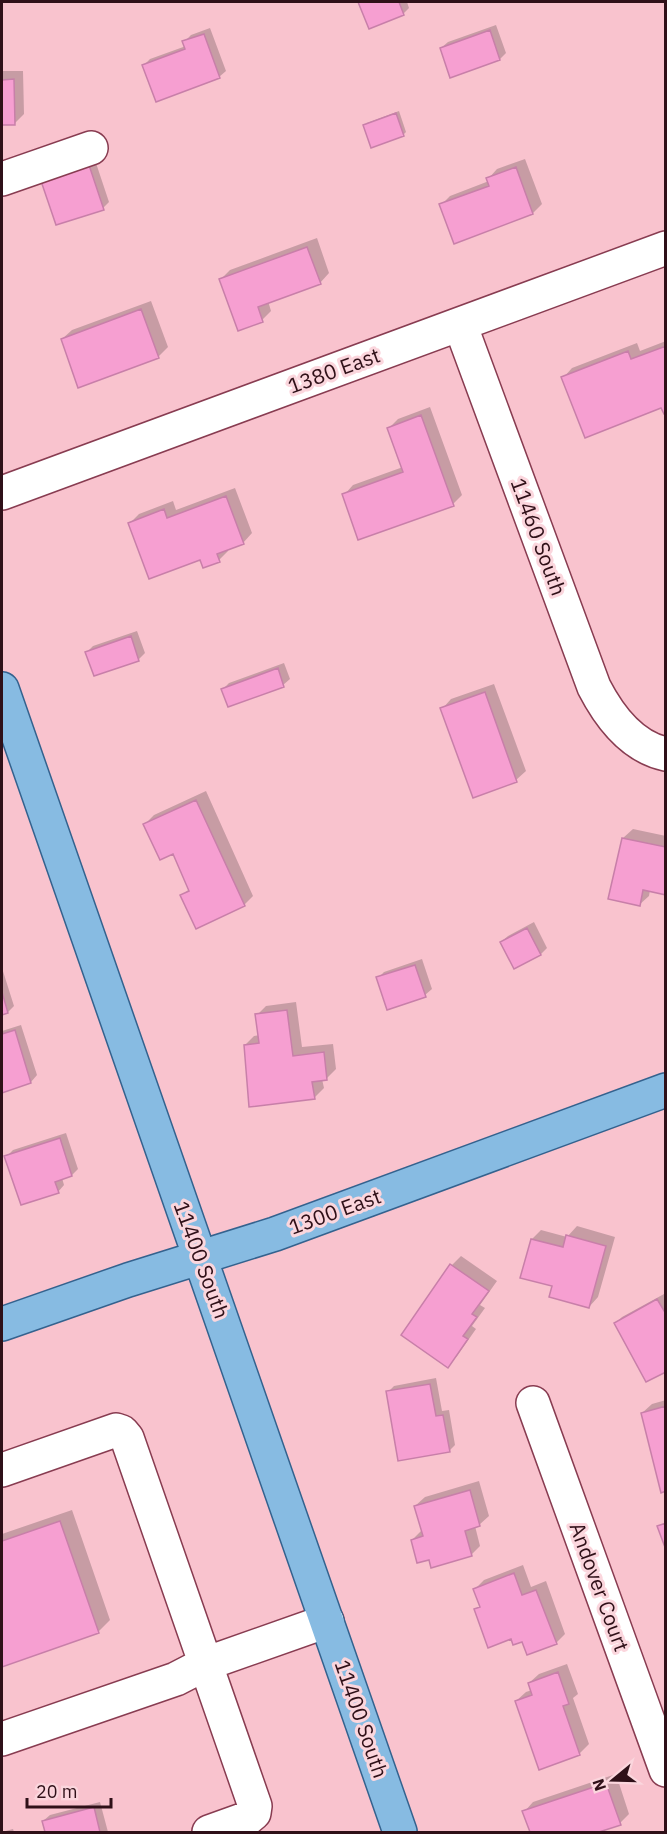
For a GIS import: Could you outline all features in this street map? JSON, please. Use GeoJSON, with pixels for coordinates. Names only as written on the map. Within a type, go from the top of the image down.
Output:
{"type":"FeatureCollection","features":[{"type":"Feature","properties":{"kind":"main road","name":"11400 South"},"geometry":{"type":"LineString","coordinates":[[2,689],[226,1327],[400,1833]]}},
{"type":"Feature","properties":{"kind":"main road","name":"1300 East"},"geometry":{"type":"LineString","coordinates":[[2,1324],[275,1234],[666,1090]]}},
{"type":"Feature","properties":{"kind":"street"},"geometry":{"type":"LineString","coordinates":[[2,179],[91,148]]}},
{"type":"Feature","properties":{"kind":"street","name":"1380 East"},"geometry":{"type":"LineString","coordinates":[[2,493],[666,248]]}},
{"type":"Feature","properties":{"kind":"street","name":"11460 South"},"geometry":{"type":"LineString","coordinates":[[460,324],[594,687],[604,707],[618,724],[634,738],[666,754]]}},
{"type":"Feature","properties":{"kind":"street","name":"Andover Court"},"geometry":{"type":"LineString","coordinates":[[533,1403],[666,1770]]}},
{"type":"Feature","properties":{"kind":"street"},"geometry":{"type":"LineString","coordinates":[[2,1470],[116,1430],[122,1432],[127,1438],[255,1806],[254,1813],[248,1818],[209,1833]]}},
{"type":"Feature","properties":{"kind":"street"},"geometry":{"type":"LineString","coordinates":[[2,1739],[176,1680],[205,1664],[327,1621]]}},
{"type":"Feature","properties":{"kind":"building"},"geometry":{"type":"Polygon","coordinates":[[[358,2],[399,2],[404,15],[369,29],[358,2]]]}},
{"type":"Feature","properties":{"kind":"building"},"geometry":{"type":"Polygon","coordinates":[[[490,30],[500,60],[450,78],[440,48],[490,30]]]}},
{"type":"Feature","properties":{"kind":"building"},"geometry":{"type":"Polygon","coordinates":[[[204,34],[220,78],[156,102],[142,65],[185,49],[182,41],[204,34]]]}},
{"type":"Feature","properties":{"kind":"building"},"geometry":{"type":"Polygon","coordinates":[[[14,79],[15,125],[2,125],[2,80],[14,79]]]}},
{"type":"Feature","properties":{"kind":"building"},"geometry":{"type":"Polygon","coordinates":[[[396,113],[404,136],[371,148],[363,125],[396,113]]]}},
{"type":"Feature","properties":{"kind":"building"},"geometry":{"type":"Polygon","coordinates":[[[89,165],[104,210],[56,225],[41,181],[89,165]]]}},
{"type":"Feature","properties":{"kind":"building"},"geometry":{"type":"Polygon","coordinates":[[[516,167],[533,214],[454,244],[439,204],[489,186],[486,178],[516,167]]]}},
{"type":"Feature","properties":{"kind":"building"},"geometry":{"type":"Polygon","coordinates":[[[307,247],[321,284],[258,307],[263,322],[238,331],[219,279],[307,247]]]}},
{"type":"Feature","properties":{"kind":"building"},"geometry":{"type":"Polygon","coordinates":[[[141,309],[159,358],[78,388],[61,339],[141,309]]]}},
{"type":"Feature","properties":{"kind":"building"},"geometry":{"type":"Polygon","coordinates":[[[666,346],[666,413],[664,414],[661,408],[585,438],[561,377],[628,351],[631,359],[666,346]]]}},
{"type":"Feature","properties":{"kind":"building"},"geometry":{"type":"Polygon","coordinates":[[[421,415],[454,506],[358,540],[342,494],[403,472],[387,428],[421,415]]]}},
{"type":"Feature","properties":{"kind":"building"},"geometry":{"type":"Polygon","coordinates":[[[226,496],[244,544],[217,554],[220,562],[203,568],[200,560],[149,579],[128,523],[164,509],[167,518],[226,496]]]}},
{"type":"Feature","properties":{"kind":"building"},"geometry":{"type":"Polygon","coordinates":[[[131,636],[139,661],[94,676],[85,652],[131,636]]]}},
{"type":"Feature","properties":{"kind":"building"},"geometry":{"type":"Polygon","coordinates":[[[278,668],[284,687],[228,707],[221,689],[278,668]]]}},
{"type":"Feature","properties":{"kind":"building"},"geometry":{"type":"Polygon","coordinates":[[[485,692],[517,782],[473,798],[440,708],[485,692]]]}},
{"type":"Feature","properties":{"kind":"building"},"geometry":{"type":"Polygon","coordinates":[[[196,800],[245,906],[196,929],[180,895],[189,891],[173,854],[160,860],[143,824],[196,800]]]}},
{"type":"Feature","properties":{"kind":"building"},"geometry":{"type":"Polygon","coordinates":[[[622,838],[666,847],[666,895],[643,890],[640,906],[608,899],[622,838]]]}},
{"type":"Feature","properties":{"kind":"building"},"geometry":{"type":"Polygon","coordinates":[[[527,928],[541,955],[514,969],[500,942],[527,928]]]}},
{"type":"Feature","properties":{"kind":"building"},"geometry":{"type":"Polygon","coordinates":[[[415,965],[426,997],[387,1010],[376,977],[415,965]]]}},
{"type":"Feature","properties":{"kind":"building"},"geometry":{"type":"Polygon","coordinates":[[[2,992],[8,1013],[2,1015],[2,992]]]}},
{"type":"Feature","properties":{"kind":"building"},"geometry":{"type":"Polygon","coordinates":[[[287,1010],[293,1056],[324,1052],[327,1080],[312,1082],[315,1099],[249,1107],[244,1045],[259,1043],[255,1014],[287,1010]]]}},
{"type":"Feature","properties":{"kind":"building"},"geometry":{"type":"Polygon","coordinates":[[[15,1030],[31,1083],[2,1093],[2,1034],[15,1030]]]}},
{"type":"Feature","properties":{"kind":"building"},"geometry":{"type":"Polygon","coordinates":[[[60,1138],[72,1176],[55,1182],[59,1193],[21,1205],[4,1156],[60,1138]]]}},
{"type":"Feature","properties":{"kind":"building"},"geometry":{"type":"Polygon","coordinates":[[[566,1235],[606,1246],[589,1308],[549,1297],[552,1286],[520,1278],[531,1239],[563,1247],[566,1235]]]}},
{"type":"Feature","properties":{"kind":"building"},"geometry":{"type":"Polygon","coordinates":[[[450,1264],[489,1291],[472,1314],[477,1317],[463,1336],[468,1339],[448,1368],[401,1335],[450,1264]]]}},
{"type":"Feature","properties":{"kind":"building"},"geometry":{"type":"Polygon","coordinates":[[[657,1299],[666,1314],[666,1372],[646,1382],[614,1323],[657,1299]]]}},
{"type":"Feature","properties":{"kind":"building"},"geometry":{"type":"Polygon","coordinates":[[[430,1384],[436,1416],[443,1415],[450,1452],[398,1461],[386,1391],[430,1384]]]}},
{"type":"Feature","properties":{"kind":"building"},"geometry":{"type":"Polygon","coordinates":[[[666,1406],[666,1491],[661,1493],[641,1413],[666,1406]]]}},
{"type":"Feature","properties":{"kind":"building"},"geometry":{"type":"Polygon","coordinates":[[[470,1490],[480,1526],[465,1531],[472,1556],[431,1568],[429,1560],[417,1563],[411,1540],[423,1536],[414,1506],[470,1490]]]}},
{"type":"Feature","properties":{"kind":"building"},"geometry":{"type":"Polygon","coordinates":[[[60,1521],[99,1633],[2,1667],[2,1541],[60,1521]]]}},
{"type":"Feature","properties":{"kind":"building"},"geometry":{"type":"Polygon","coordinates":[[[666,1523],[666,1550],[657,1526],[666,1523]]]}},
{"type":"Feature","properties":{"kind":"building"},"geometry":{"type":"Polygon","coordinates":[[[514,1573],[522,1595],[536,1590],[557,1644],[527,1655],[522,1642],[513,1645],[511,1639],[488,1648],[474,1609],[480,1607],[473,1589],[514,1573]]]}},
{"type":"Feature","properties":{"kind":"building"},"geometry":{"type":"Polygon","coordinates":[[[558,1672],[569,1704],[563,1706],[580,1755],[539,1770],[515,1701],[532,1695],[528,1683],[558,1672]]]}},
{"type":"Feature","properties":{"kind":"building"},"geometry":{"type":"Polygon","coordinates":[[[606,1783],[621,1825],[599,1832],[530,1832],[522,1811],[606,1783]]]}},
{"type":"Feature","properties":{"kind":"building"},"geometry":{"type":"Polygon","coordinates":[[[94,1807],[100,1832],[45,1832],[42,1821],[94,1807]]]}}]}
